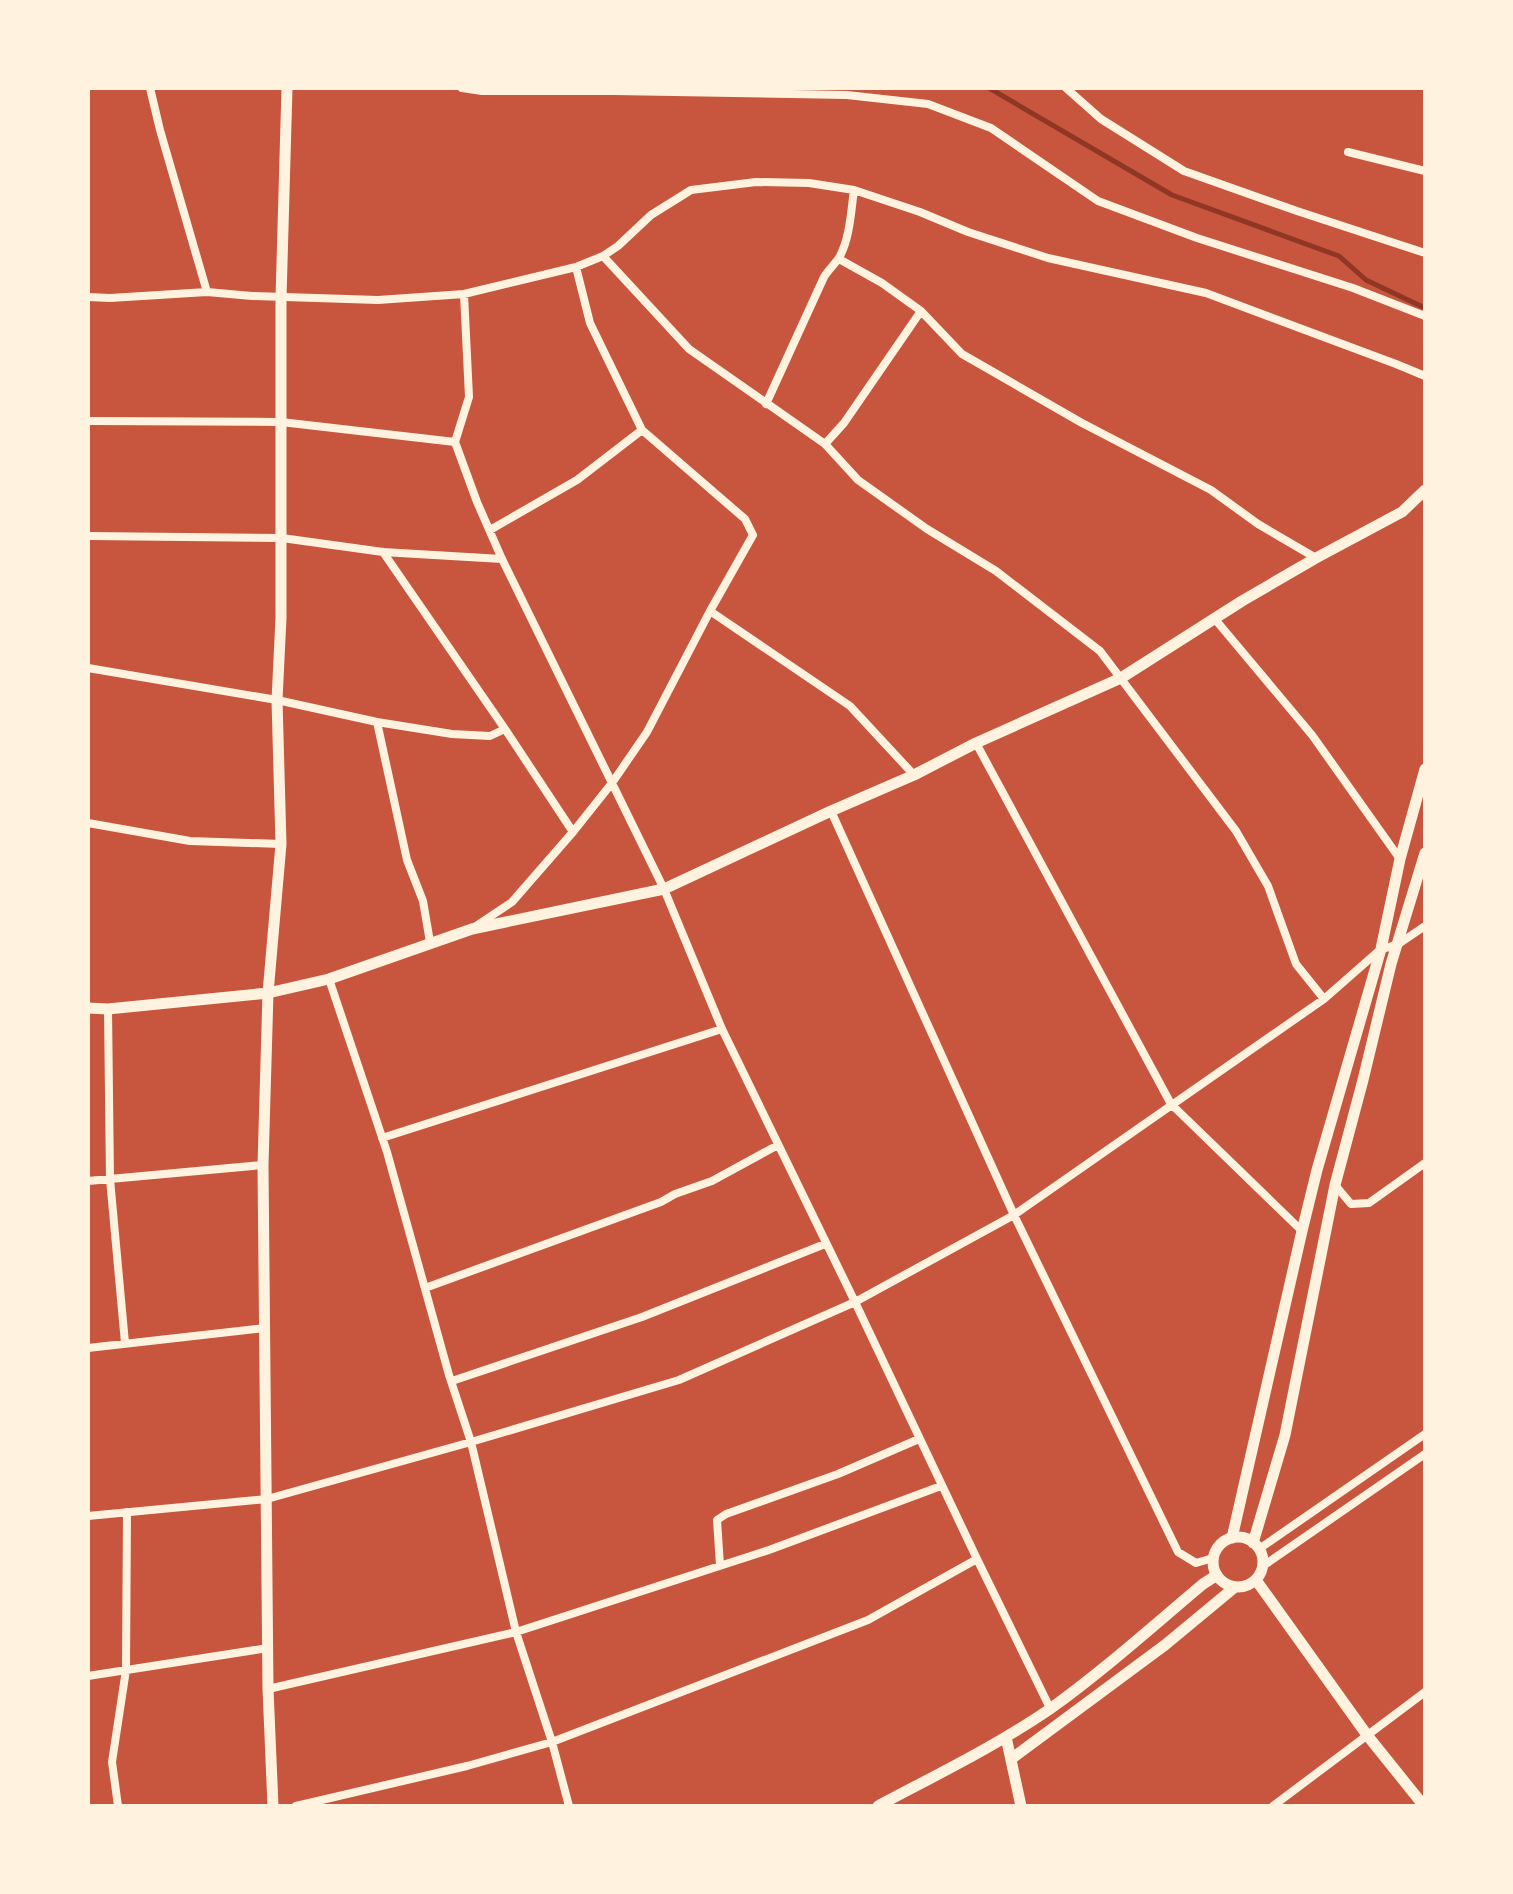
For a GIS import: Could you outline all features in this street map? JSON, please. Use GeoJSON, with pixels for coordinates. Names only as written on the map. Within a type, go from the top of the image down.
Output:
{"type":"FeatureCollection","features":[{"type":"Feature","properties":{"kind":"street"},"geometry":{"type":"LineString","coordinates":[[150,88],[207,292]]}},
{"type":"Feature","properties":{"kind":"street"},"geometry":{"type":"LineString","coordinates":[[273,1806],[268,1689],[263,1165],[268,993],[281,844],[277,700],[281,618],[281,298],[287,88]]}},
{"type":"Feature","properties":{"kind":"street"},"geometry":{"type":"LineString","coordinates":[[462,88],[482,91],[847,95],[928,104],[991,128],[1098,201],[1197,238],[1353,288],[1425,316]]}},
{"type":"Feature","properties":{"kind":"street"},"geometry":{"type":"LineString","coordinates":[[1066,88],[1101,119],[1184,171],[1425,253]]}},
{"type":"Feature","properties":{"kind":"street"},"geometry":{"type":"LineString","coordinates":[[1348,152],[1425,171]]}},
{"type":"Feature","properties":{"kind":"street"},"geometry":{"type":"LineString","coordinates":[[88,297],[207,292],[281,298],[378,300],[464,294],[576,267],[603,256],[651,215],[691,190],[756,182],[809,183],[854,190],[1048,258],[1206,293],[1425,376]]}},
{"type":"Feature","properties":{"kind":"street"},"geometry":{"type":"LineString","coordinates":[[766,404],[824,277],[839,259],[854,190]]}},
{"type":"Feature","properties":{"kind":"street"},"geometry":{"type":"LineString","coordinates":[[603,256],[689,349],[825,444],[858,480],[927,529],[996,571],[1100,651],[1236,831],[1268,886],[1296,964],[1324,999]]}},
{"type":"Feature","properties":{"kind":"street"},"geometry":{"type":"LineString","coordinates":[[839,259],[882,283],[921,311],[962,354],[1082,423],[1211,490],[1258,524],[1316,558]]}},
{"type":"Feature","properties":{"kind":"street"},"geometry":{"type":"LineString","coordinates":[[472,929],[512,902],[612,783],[647,732],[753,535],[745,519],[642,430],[590,323],[576,267]]}},
{"type":"Feature","properties":{"kind":"street"},"geometry":{"type":"LineString","coordinates":[[464,294],[469,397],[455,442],[502,559],[664,889],[722,1029],[1050,1708]]}},
{"type":"Feature","properties":{"kind":"street"},"geometry":{"type":"LineString","coordinates":[[825,444],[844,423],[921,311]]}},
{"type":"Feature","properties":{"kind":"street"},"geometry":{"type":"LineString","coordinates":[[88,421],[281,422],[455,442]]}},
{"type":"Feature","properties":{"kind":"street"},"geometry":{"type":"LineString","coordinates":[[490,530],[577,480],[642,430]]}},
{"type":"Feature","properties":{"kind":"street"},"geometry":{"type":"LineString","coordinates":[[88,1008],[108,1009],[268,993],[329,979],[472,929],[664,889],[1121,678],[1214,618],[1402,512],[1425,490]]}},
{"type":"Feature","properties":{"kind":"street"},"geometry":{"type":"LineString","coordinates":[[88,536],[282,538],[383,552],[502,559]]}},
{"type":"Feature","properties":{"kind":"street"},"geometry":{"type":"LineString","coordinates":[[383,552],[573,832]]}},
{"type":"Feature","properties":{"kind":"street"},"geometry":{"type":"LineString","coordinates":[[710,611],[850,706],[914,775]]}},
{"type":"Feature","properties":{"kind":"street"},"geometry":{"type":"LineString","coordinates":[[1214,618],[1312,735],[1400,859]]}},
{"type":"Feature","properties":{"kind":"street"},"geometry":{"type":"LineString","coordinates":[[88,668],[452,734],[490,736],[505,729]]}},
{"type":"Feature","properties":{"kind":"street"},"geometry":{"type":"LineString","coordinates":[[377,722],[407,860],[423,901],[430,942]]}},
{"type":"Feature","properties":{"kind":"street"},"geometry":{"type":"LineString","coordinates":[[976,743],[1171,1104],[1302,1231]]}},
{"type":"Feature","properties":{"kind":"street"},"geometry":{"type":"LineString","coordinates":[[1232,1538],[1317,1170],[1381,949],[1400,859],[1425,769]]}},
{"type":"Feature","properties":{"kind":"street"},"geometry":{"type":"LineString","coordinates":[[831,811],[1014,1215],[1178,1552],[1196,1563],[1213,1558]]}},
{"type":"Feature","properties":{"kind":"street"},"geometry":{"type":"LineString","coordinates":[[88,823],[190,841],[281,844]]}},
{"type":"Feature","properties":{"kind":"street"},"geometry":{"type":"LineString","coordinates":[[1256,1546],[1285,1435],[1335,1185],[1397,945],[1425,853]]}},
{"type":"Feature","properties":{"kind":"street"},"geometry":{"type":"LineString","coordinates":[[88,1516],[267,1499],[679,1380],[855,1302],[1014,1215],[1324,999],[1381,949],[1397,945],[1425,926]]}},
{"type":"Feature","properties":{"kind":"street"},"geometry":{"type":"LineString","coordinates":[[329,979],[382,1138],[471,1442],[516,1632],[569,1806]]}},
{"type":"Feature","properties":{"kind":"street"},"geometry":{"type":"LineString","coordinates":[[108,1009],[110,1179],[125,1343]]}},
{"type":"Feature","properties":{"kind":"street"},"geometry":{"type":"LineString","coordinates":[[382,1138],[722,1029]]}},
{"type":"Feature","properties":{"kind":"street"},"geometry":{"type":"LineString","coordinates":[[425,1288],[661,1202],[712,1181],[778,1145]]}},
{"type":"Feature","properties":{"kind":"street"},"geometry":{"type":"LineString","coordinates":[[1335,1185],[1351,1204],[1369,1203],[1425,1163]]}},
{"type":"Feature","properties":{"kind":"street"},"geometry":{"type":"LineString","coordinates":[[88,1181],[263,1165]]}},
{"type":"Feature","properties":{"kind":"street"},"geometry":{"type":"LineString","coordinates":[[452,1381],[642,1317],[825,1244]]}},
{"type":"Feature","properties":{"kind":"street"},"geometry":{"type":"LineString","coordinates":[[88,1348],[265,1328]]}},
{"type":"Feature","properties":{"kind":"street"},"geometry":{"type":"LineString","coordinates":[[1256,1546],[1425,1434]]}},
{"type":"Feature","properties":{"kind":"street"},"geometry":{"type":"LineString","coordinates":[[720,1565],[717,1520],[726,1514],[838,1474],[919,1439]]}},
{"type":"Feature","properties":{"kind":"street"},"geometry":{"type":"LineString","coordinates":[[1263,1566],[1425,1454]]}},
{"type":"Feature","properties":{"kind":"street"},"geometry":{"type":"LineString","coordinates":[[268,1689],[516,1632],[769,1550],[941,1486]]}},
{"type":"Feature","properties":{"kind":"street"},"geometry":{"type":"LineString","coordinates":[[118,1806],[112,1762],[126,1670],[127,1512]]}},
{"type":"Feature","properties":{"kind":"street"},"geometry":{"type":"LineString","coordinates":[[1232,1538],[1240,1538],[1256,1546],[1263,1557],[1263,1566],[1256,1580],[1242,1587],[1221,1581],[1214,1570],[1213,1558],[1220,1545],[1232,1538]]}},
{"type":"Feature","properties":{"kind":"street"},"geometry":{"type":"LineString","coordinates":[[296,1806],[467,1766],[552,1742],[868,1620],[977,1559]]}},
{"type":"Feature","properties":{"kind":"street"},"geometry":{"type":"LineString","coordinates":[[878,1806],[1006,1737],[1050,1708],[1217,1575]]}},
{"type":"Feature","properties":{"kind":"street"},"geometry":{"type":"LineString","coordinates":[[1256,1580],[1367,1735],[1424,1806]]}},
{"type":"Feature","properties":{"kind":"street"},"geometry":{"type":"LineString","coordinates":[[1011,1759],[1165,1645],[1235,1587]]}},
{"type":"Feature","properties":{"kind":"street"},"geometry":{"type":"LineString","coordinates":[[88,1676],[268,1648]]}},
{"type":"Feature","properties":{"kind":"street"},"geometry":{"type":"LineString","coordinates":[[1273,1806],[1425,1692]]}},
{"type":"Feature","properties":{"kind":"street"},"geometry":{"type":"LineString","coordinates":[[1006,1737],[1021,1806]]}},
{"type":"Feature","properties":{"kind":"waterway"},"geometry":{"type":"LineString","coordinates":[[989,88],[1172,195],[1339,256],[1366,280],[1425,308]]}}]}
